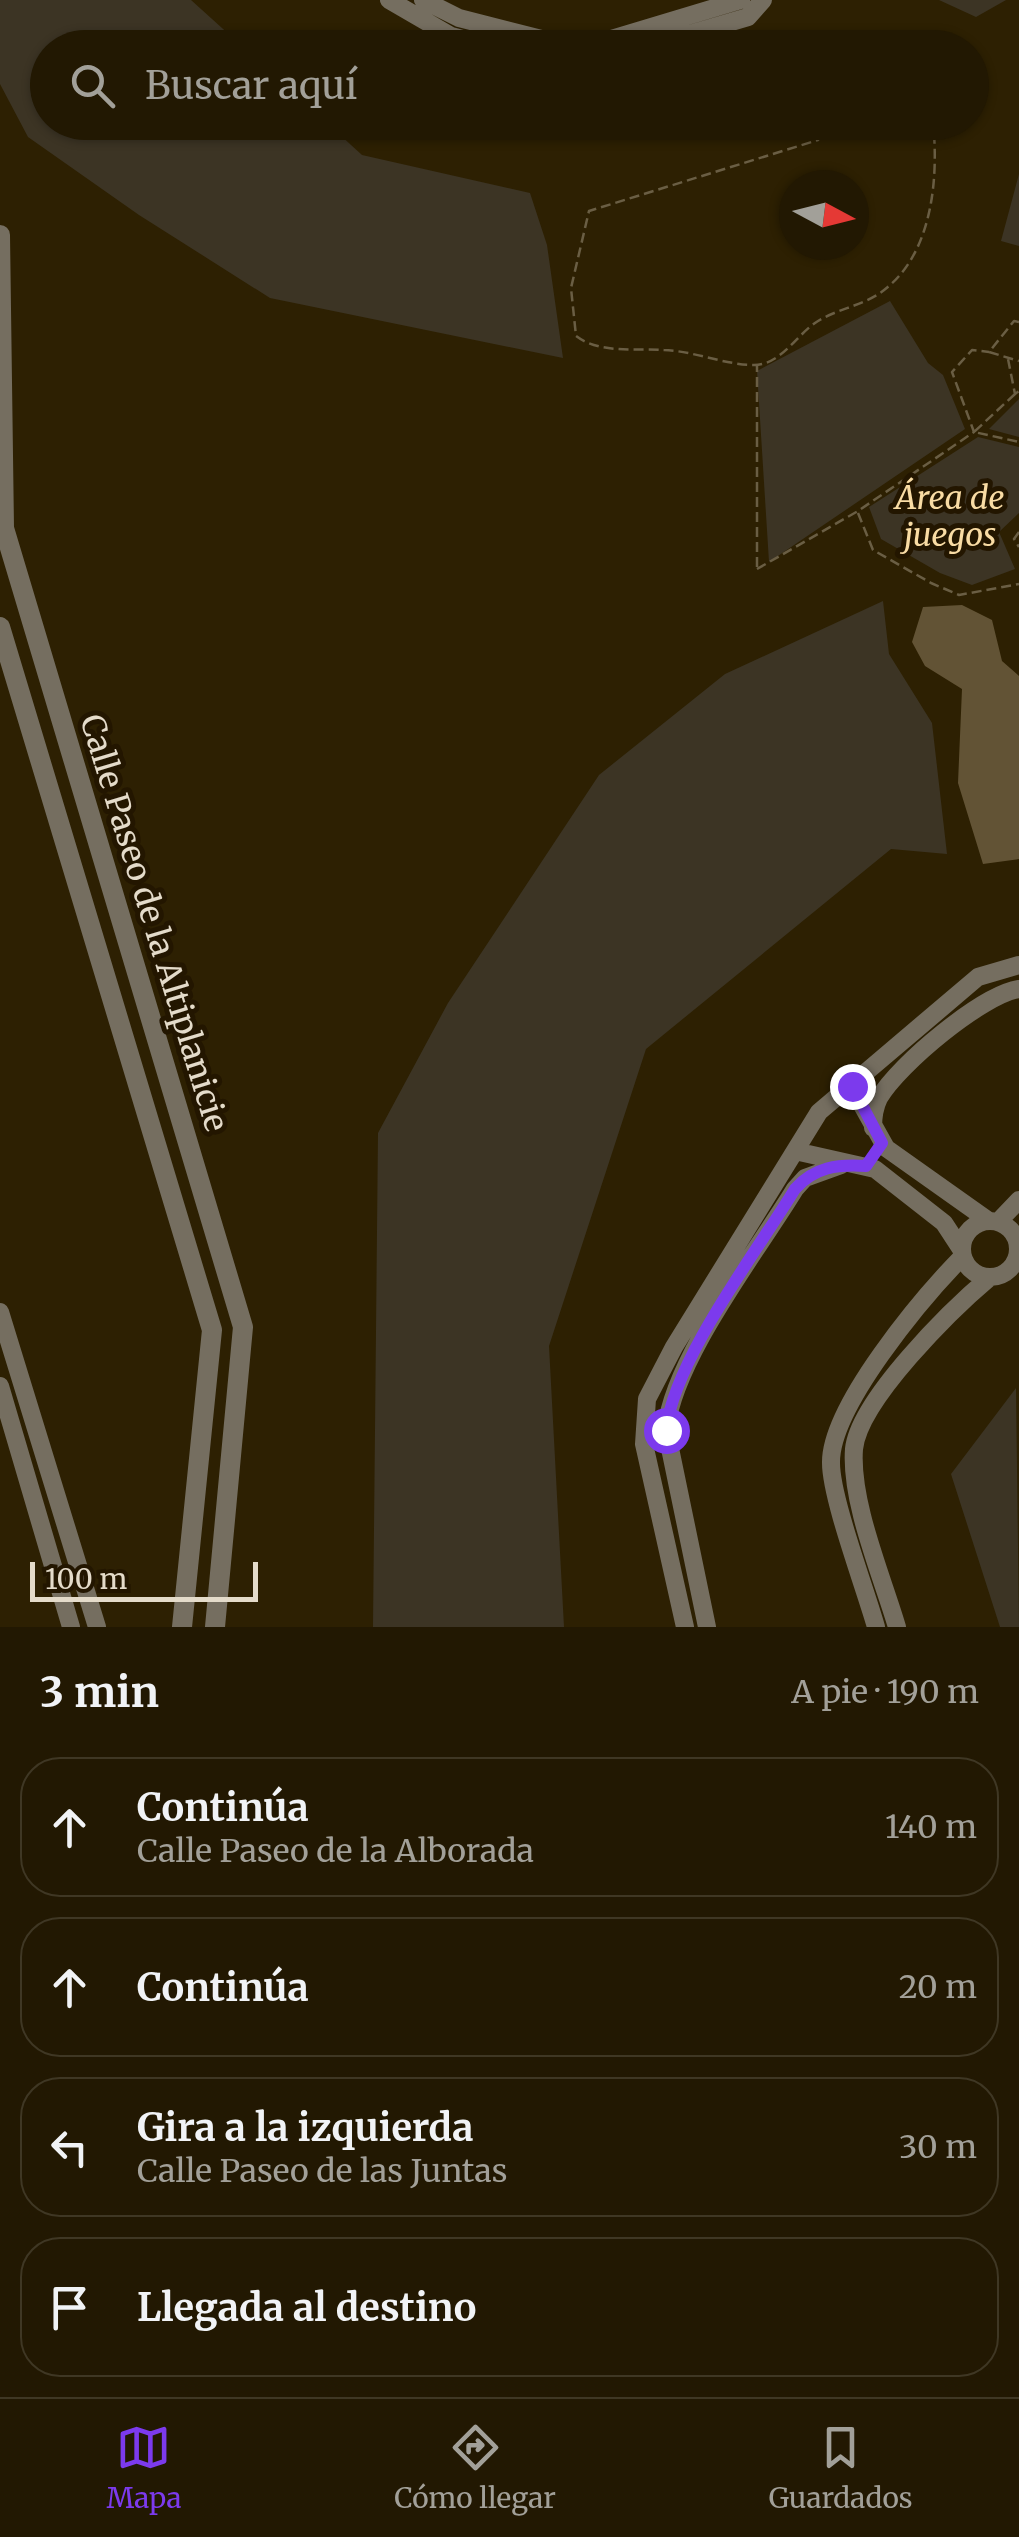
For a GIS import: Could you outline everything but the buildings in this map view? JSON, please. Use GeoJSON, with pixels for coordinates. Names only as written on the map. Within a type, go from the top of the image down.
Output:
{"type":"FeatureCollection","features":[{"type":"Feature","properties":{"kind":"street"},"geometry":{"type":"LineString","coordinates":[[389,0],[441,30]]}},
{"type":"Feature","properties":{"kind":"street"},"geometry":{"type":"LineString","coordinates":[[423,0],[471,30]]}},
{"type":"Feature","properties":{"kind":"street"},"geometry":{"type":"LineString","coordinates":[[680,30],[741,0]]}},
{"type":"Feature","properties":{"kind":"street"},"geometry":{"type":"LineString","coordinates":[[662,30],[748,17],[763,0]]}},
{"type":"Feature","properties":{"kind":"street","name":"Calle Paseo de la Altiplanicie"},"geometry":{"type":"LineString","coordinates":[[0,235],[2,529],[234,1286],[244,1354],[214,1627]]}},
{"type":"Feature","properties":{"kind":"street","name":"Calle Paseo de la Altiplanicie"},"geometry":{"type":"LineString","coordinates":[[0,627],[203,1294],[213,1352],[182,1627]]}},
{"type":"Feature","properties":{"kind":"street"},"geometry":{"type":"LineString","coordinates":[[94,938],[124,930]]}},
{"type":"Feature","properties":{"kind":"street"},"geometry":{"type":"LineString","coordinates":[[685,1627],[643,1424],[648,1399],[674,1347],[820,1112],[978,977],[1019,965]]}},
{"type":"Feature","properties":{"kind":"street"},"geometry":{"type":"LineString","coordinates":[[866,1166],[877,1136],[878,1100],[892,1080],[988,999],[1019,988]]}},
{"type":"Feature","properties":{"kind":"street"},"geometry":{"type":"LineString","coordinates":[[852,1086],[877,1136],[1011,1230],[1018,1249],[1004,1278],[911,1355],[863,1422],[854,1448],[876,1627]]}},
{"type":"Feature","properties":{"kind":"street"},"geometry":{"type":"LineString","coordinates":[[795,1151],[841,1164],[866,1166],[920,1200],[944,1223],[974,1273],[1004,1278]]}},
{"type":"Feature","properties":{"kind":"street"},"geometry":{"type":"LineString","coordinates":[[707,1627],[666,1430],[669,1403],[692,1356],[795,1189],[805,1178],[841,1164]]}},
{"type":"Feature","properties":{"kind":"street"},"geometry":{"type":"LineString","coordinates":[[897,1627],[830,1468],[832,1438],[859,1387],[962,1253],[968,1230],[993,1221],[1019,1200]]}},
{"type":"Feature","properties":{"kind":"street"},"geometry":{"type":"LineString","coordinates":[[203,1294],[234,1286]]}},
{"type":"Feature","properties":{"kind":"street"},"geometry":{"type":"LineString","coordinates":[[0,1312],[4,1337],[97,1627]]}},
{"type":"Feature","properties":{"kind":"street"},"geometry":{"type":"LineString","coordinates":[[0,1386],[71,1627]]}},
{"type":"Feature","properties":{"kind":"street"},"geometry":{"type":"LineString","coordinates":[[646,1452],[670,1448]]}},
{"type":"Feature","properties":{"kind":"path"},"geometry":{"type":"LineString","coordinates":[[818,140],[588,210],[571,288],[576,336],[590,347],[669,350],[757,366],[784,353],[800,333],[825,316],[856,307],[897,279],[912,257],[934,200],[933,140]]}},
{"type":"Feature","properties":{"kind":"path"},"geometry":{"type":"LineString","coordinates":[[988,352],[1014,321],[1019,322]]}},
{"type":"Feature","properties":{"kind":"path"},"geometry":{"type":"LineString","coordinates":[[974,432],[952,372],[972,350],[1019,362]]}},
{"type":"Feature","properties":{"kind":"path"},"geometry":{"type":"LineString","coordinates":[[757,366],[757,569],[858,511],[974,432],[1017,392],[1008,358]]}},
{"type":"Feature","properties":{"kind":"path"},"geometry":{"type":"LineString","coordinates":[[974,432],[1019,442]]}},
{"type":"Feature","properties":{"kind":"path"},"geometry":{"type":"LineString","coordinates":[[858,511],[872,550],[932,584],[959,595],[1019,584]]}},
{"type":"Feature","properties":{"kind":"path"},"geometry":{"type":"LineString","coordinates":[[1019,532],[1014,538],[1019,548]]}},
{"type":"Feature","properties":{"kind":"green space"},"geometry":{"type":"Polygon","coordinates":[[[0,0],[191,0],[224,30],[30,30],[30,138],[0,84],[0,0]]]}},
{"type":"Feature","properties":{"kind":"green space"},"geometry":{"type":"Polygon","coordinates":[[[939,0],[1006,0],[976,17],[939,0]]]}},
{"type":"Feature","properties":{"kind":"green space"},"geometry":{"type":"Polygon","coordinates":[[[32,140],[346,140],[362,155],[530,193],[547,245],[563,358],[270,298],[139,215],[32,140]]]}},
{"type":"Feature","properties":{"kind":"green space"},"geometry":{"type":"Polygon","coordinates":[[[1019,174],[1019,246],[1001,241],[1019,174]]]}},
{"type":"Feature","properties":{"kind":"green space"},"geometry":{"type":"Polygon","coordinates":[[[890,301],[928,363],[943,375],[965,429],[769,562],[757,371],[890,301]]]}},
{"type":"Feature","properties":{"kind":"green space"},"geometry":{"type":"Polygon","coordinates":[[[1019,399],[1019,437],[989,429],[1019,399]]]}},
{"type":"Feature","properties":{"kind":"green space","name":"Área de juegos"},"geometry":{"type":"Polygon","coordinates":[[[978,437],[1019,447],[1019,513],[999,532],[1015,569],[972,585],[940,573],[881,539],[869,507],[978,437]]]}},
{"type":"Feature","properties":{"kind":"green space"},"geometry":{"type":"Polygon","coordinates":[[[883,601],[889,654],[932,723],[947,854],[891,849],[646,1049],[549,1346],[564,1627],[373,1627],[378,1133],[448,1003],[599,775],[725,674],[883,601]]]}},
{"type":"Feature","properties":{"kind":"green space"},"geometry":{"type":"Polygon","coordinates":[[[1016,1388],[1019,1627],[1000,1627],[951,1474],[1016,1388]]]}},
{"type":"Feature","properties":{"kind":"shaded area"},"geometry":{"type":"Polygon","coordinates":[[[962,605],[992,620],[1002,661],[1019,676],[1019,859],[983,864],[958,783],[962,689],[925,666],[912,642],[923,607],[962,605]]]}},
{"type":"Feature","properties":{"kind":"route"},"geometry":{"type":"LineString","coordinates":[[666,1430],[669,1403],[692,1356],[795,1189],[805,1178],[824,1168],[841,1164],[866,1166],[882,1143],[852,1086]]}}]}
